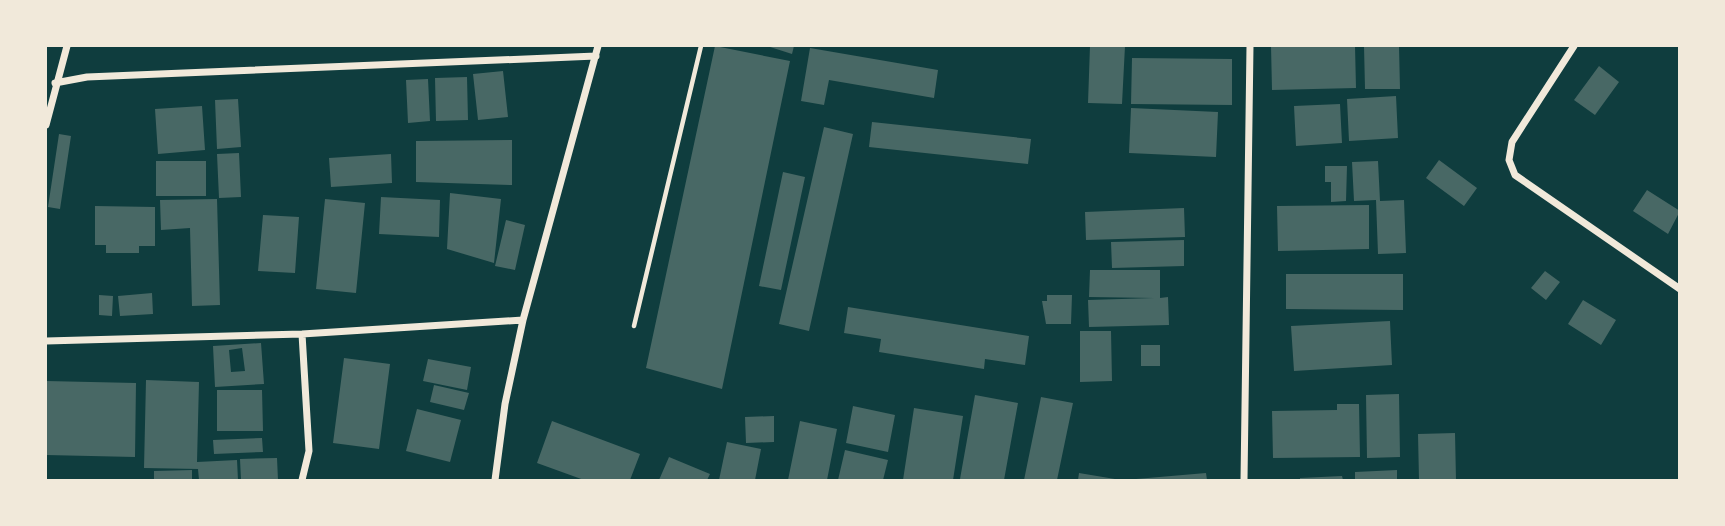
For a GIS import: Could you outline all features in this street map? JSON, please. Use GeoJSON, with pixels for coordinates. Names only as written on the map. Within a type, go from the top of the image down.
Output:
{"type":"FeatureCollection","features":[{"type":"Feature","properties":{"kind":"street"},"geometry":{"type":"LineString","coordinates":[[46,125],[67,46]]}},
{"type":"Feature","properties":{"kind":"street"},"geometry":{"type":"LineString","coordinates":[[495,481],[505,404],[523,320],[598,46]]}},
{"type":"Feature","properties":{"kind":"street"},"geometry":{"type":"LineString","coordinates":[[1244,481],[1250,46]]}},
{"type":"Feature","properties":{"kind":"street"},"geometry":{"type":"LineString","coordinates":[[1574,46],[1512,142],[1509,160],[1515,175],[1679,289]]}},
{"type":"Feature","properties":{"kind":"street"},"geometry":{"type":"LineString","coordinates":[[55,83],[88,78],[596,56]]}},
{"type":"Feature","properties":{"kind":"street"},"geometry":{"type":"LineString","coordinates":[[46,341],[302,334],[523,320]]}},
{"type":"Feature","properties":{"kind":"street"},"geometry":{"type":"LineString","coordinates":[[302,334],[309,451],[302,481]]}},
{"type":"Feature","properties":{"kind":"lane"},"geometry":{"type":"LineString","coordinates":[[634,326],[701,46]]}},
{"type":"Feature","properties":{"kind":"building"},"geometry":{"type":"Polygon","coordinates":[[[715,46],[790,61],[722,389],[646,368],[715,46]]]}},
{"type":"Feature","properties":{"kind":"building"},"geometry":{"type":"Polygon","coordinates":[[[767,46],[794,46],[792,54],[767,46]]]}},
{"type":"Feature","properties":{"kind":"building"},"geometry":{"type":"Polygon","coordinates":[[[1090,46],[1125,46],[1122,104],[1088,103],[1090,46]]]}},
{"type":"Feature","properties":{"kind":"building"},"geometry":{"type":"Polygon","coordinates":[[[1271,46],[1355,46],[1356,88],[1272,90],[1271,46]]]}},
{"type":"Feature","properties":{"kind":"building"},"geometry":{"type":"Polygon","coordinates":[[[1364,46],[1399,46],[1400,89],[1365,89],[1364,46]]]}},
{"type":"Feature","properties":{"kind":"building"},"geometry":{"type":"Polygon","coordinates":[[[810,48],[938,70],[934,98],[829,80],[824,105],[801,101],[810,48]]]}},
{"type":"Feature","properties":{"kind":"building"},"geometry":{"type":"Polygon","coordinates":[[[1132,58],[1232,59],[1232,105],[1131,104],[1132,58]]]}},
{"type":"Feature","properties":{"kind":"building"},"geometry":{"type":"Polygon","coordinates":[[[1599,66],[1619,82],[1595,115],[1574,100],[1599,66]]]}},
{"type":"Feature","properties":{"kind":"building"},"geometry":{"type":"Polygon","coordinates":[[[503,71],[508,117],[478,120],[473,74],[503,71]]]}},
{"type":"Feature","properties":{"kind":"building"},"geometry":{"type":"Polygon","coordinates":[[[467,77],[468,120],[436,121],[435,78],[467,77]]]}},
{"type":"Feature","properties":{"kind":"building"},"geometry":{"type":"Polygon","coordinates":[[[428,79],[430,121],[408,123],[406,80],[428,79]]]}},
{"type":"Feature","properties":{"kind":"building"},"geometry":{"type":"Polygon","coordinates":[[[1396,96],[1398,138],[1349,141],[1347,99],[1396,96]]]}},
{"type":"Feature","properties":{"kind":"building"},"geometry":{"type":"Polygon","coordinates":[[[238,99],[241,147],[217,149],[215,100],[238,99]]]}},
{"type":"Feature","properties":{"kind":"building"},"geometry":{"type":"Polygon","coordinates":[[[1340,104],[1342,143],[1296,146],[1294,106],[1340,104]]]}},
{"type":"Feature","properties":{"kind":"building"},"geometry":{"type":"Polygon","coordinates":[[[202,106],[205,150],[158,154],[155,109],[202,106]]]}},
{"type":"Feature","properties":{"kind":"building"},"geometry":{"type":"Polygon","coordinates":[[[1131,108],[1218,112],[1216,157],[1129,153],[1131,108]]]}},
{"type":"Feature","properties":{"kind":"building"},"geometry":{"type":"Polygon","coordinates":[[[872,122],[1031,139],[1028,164],[869,147],[872,122]]]}},
{"type":"Feature","properties":{"kind":"building"},"geometry":{"type":"Polygon","coordinates":[[[824,127],[853,134],[809,331],[779,324],[824,127]]]}},
{"type":"Feature","properties":{"kind":"building"},"geometry":{"type":"Polygon","coordinates":[[[59,134],[71,136],[60,209],[48,207],[59,134]]]}},
{"type":"Feature","properties":{"kind":"building"},"geometry":{"type":"Polygon","coordinates":[[[512,140],[512,185],[416,182],[416,141],[512,140]]]}},
{"type":"Feature","properties":{"kind":"building"},"geometry":{"type":"Polygon","coordinates":[[[239,153],[241,197],[219,198],[217,154],[239,153]]]}},
{"type":"Feature","properties":{"kind":"building"},"geometry":{"type":"Polygon","coordinates":[[[391,154],[392,183],[331,187],[329,158],[391,154]]]}},
{"type":"Feature","properties":{"kind":"building"},"geometry":{"type":"Polygon","coordinates":[[[1439,160],[1477,188],[1464,206],[1426,178],[1439,160]]]}},
{"type":"Feature","properties":{"kind":"building"},"geometry":{"type":"Polygon","coordinates":[[[156,161],[206,161],[206,196],[156,196],[156,161]]]}},
{"type":"Feature","properties":{"kind":"building"},"geometry":{"type":"Polygon","coordinates":[[[1378,161],[1380,201],[1404,200],[1406,253],[1378,254],[1376,200],[1354,201],[1352,162],[1378,161]]]}},
{"type":"Feature","properties":{"kind":"building"},"geometry":{"type":"Polygon","coordinates":[[[1325,166],[1347,166],[1346,201],[1331,202],[1331,182],[1325,182],[1325,166]]]}},
{"type":"Feature","properties":{"kind":"building"},"geometry":{"type":"Polygon","coordinates":[[[783,172],[805,177],[781,290],[759,286],[783,172]]]}},
{"type":"Feature","properties":{"kind":"building"},"geometry":{"type":"Polygon","coordinates":[[[1647,190],[1680,211],[1668,234],[1633,211],[1647,190]]]}},
{"type":"Feature","properties":{"kind":"building"},"geometry":{"type":"Polygon","coordinates":[[[450,193],[501,199],[494,263],[447,249],[450,193]]]}},
{"type":"Feature","properties":{"kind":"building"},"geometry":{"type":"Polygon","coordinates":[[[381,197],[440,200],[439,237],[379,234],[381,197]]]}},
{"type":"Feature","properties":{"kind":"building"},"geometry":{"type":"Polygon","coordinates":[[[217,199],[220,305],[192,306],[190,228],[161,230],[160,200],[217,199]]]}},
{"type":"Feature","properties":{"kind":"building"},"geometry":{"type":"Polygon","coordinates":[[[325,199],[365,203],[356,293],[316,289],[325,199]]]}},
{"type":"Feature","properties":{"kind":"building"},"geometry":{"type":"Polygon","coordinates":[[[1369,205],[1369,249],[1278,251],[1277,206],[1369,205]]]}},
{"type":"Feature","properties":{"kind":"building"},"geometry":{"type":"Polygon","coordinates":[[[95,206],[155,207],[155,246],[139,246],[139,253],[106,253],[106,245],[95,245],[95,206]]]}},
{"type":"Feature","properties":{"kind":"building"},"geometry":{"type":"Polygon","coordinates":[[[1184,208],[1185,237],[1086,240],[1085,212],[1184,208]]]}},
{"type":"Feature","properties":{"kind":"building"},"geometry":{"type":"Polygon","coordinates":[[[263,215],[299,217],[295,273],[258,271],[263,215]]]}},
{"type":"Feature","properties":{"kind":"building"},"geometry":{"type":"Polygon","coordinates":[[[506,220],[525,225],[515,270],[495,266],[506,220]]]}},
{"type":"Feature","properties":{"kind":"building"},"geometry":{"type":"Polygon","coordinates":[[[1184,240],[1184,266],[1112,268],[1111,242],[1184,240]]]}},
{"type":"Feature","properties":{"kind":"building"},"geometry":{"type":"Polygon","coordinates":[[[1090,270],[1160,270],[1160,298],[1168,297],[1169,325],[1089,327],[1088,300],[1154,298],[1089,297],[1090,270]]]}},
{"type":"Feature","properties":{"kind":"building"},"geometry":{"type":"Polygon","coordinates":[[[1545,271],[1560,282],[1546,300],[1531,288],[1545,271]]]}},
{"type":"Feature","properties":{"kind":"building"},"geometry":{"type":"Polygon","coordinates":[[[1286,274],[1403,274],[1403,310],[1286,309],[1286,274]]]}},
{"type":"Feature","properties":{"kind":"building"},"geometry":{"type":"Polygon","coordinates":[[[152,293],[153,314],[120,316],[118,296],[152,293]]]}},
{"type":"Feature","properties":{"kind":"building"},"geometry":{"type":"Polygon","coordinates":[[[99,295],[113,296],[112,316],[99,315],[99,295]]]}},
{"type":"Feature","properties":{"kind":"building"},"geometry":{"type":"Polygon","coordinates":[[[1047,295],[1072,295],[1071,324],[1046,324],[1042,301],[1047,301],[1047,295]]]}},
{"type":"Feature","properties":{"kind":"building"},"geometry":{"type":"Polygon","coordinates":[[[1583,300],[1616,320],[1601,345],[1568,324],[1583,300]]]}},
{"type":"Feature","properties":{"kind":"building"},"geometry":{"type":"Polygon","coordinates":[[[848,307],[1029,336],[1025,365],[985,359],[984,369],[879,352],[881,339],[844,333],[848,307]]]}},
{"type":"Feature","properties":{"kind":"building"},"geometry":{"type":"Polygon","coordinates":[[[1390,321],[1392,365],[1294,371],[1291,326],[1390,321]]]}},
{"type":"Feature","properties":{"kind":"building"},"geometry":{"type":"Polygon","coordinates":[[[1080,331],[1111,331],[1112,381],[1080,382],[1080,331]]]}},
{"type":"Feature","properties":{"kind":"building"},"geometry":{"type":"Polygon","coordinates":[[[261,343],[264,384],[215,387],[213,346],[261,343]],[[242,348],[229,350],[231,372],[245,371],[242,348]]]}},
{"type":"Feature","properties":{"kind":"building"},"geometry":{"type":"Polygon","coordinates":[[[1141,345],[1160,345],[1160,366],[1141,366],[1141,345]]]}},
{"type":"Feature","properties":{"kind":"building"},"geometry":{"type":"Polygon","coordinates":[[[344,358],[390,364],[379,449],[333,443],[344,358]]]}},
{"type":"Feature","properties":{"kind":"building"},"geometry":{"type":"Polygon","coordinates":[[[428,359],[471,367],[467,390],[423,381],[428,359]]]}},
{"type":"Feature","properties":{"kind":"building"},"geometry":{"type":"Polygon","coordinates":[[[146,380],[199,382],[197,462],[237,460],[238,480],[199,480],[198,469],[144,468],[146,380]]]}},
{"type":"Feature","properties":{"kind":"building"},"geometry":{"type":"Polygon","coordinates":[[[46,381],[136,383],[135,457],[46,455],[46,381]]]}},
{"type":"Feature","properties":{"kind":"building"},"geometry":{"type":"Polygon","coordinates":[[[434,385],[469,393],[464,410],[430,402],[434,385]]]}},
{"type":"Feature","properties":{"kind":"building"},"geometry":{"type":"Polygon","coordinates":[[[217,390],[262,390],[263,431],[217,431],[217,390]]]}},
{"type":"Feature","properties":{"kind":"building"},"geometry":{"type":"Polygon","coordinates":[[[1399,394],[1400,457],[1367,458],[1366,395],[1399,394]]]}},
{"type":"Feature","properties":{"kind":"building"},"geometry":{"type":"Polygon","coordinates":[[[975,395],[1018,403],[1004,480],[960,479],[975,395]]]}},
{"type":"Feature","properties":{"kind":"building"},"geometry":{"type":"Polygon","coordinates":[[[1041,397],[1073,403],[1057,480],[1024,480],[1041,397]]]}},
{"type":"Feature","properties":{"kind":"building"},"geometry":{"type":"Polygon","coordinates":[[[1337,404],[1359,404],[1360,457],[1273,458],[1272,411],[1337,410],[1337,404]]]}},
{"type":"Feature","properties":{"kind":"building"},"geometry":{"type":"Polygon","coordinates":[[[853,406],[895,415],[888,452],[846,443],[853,406]]]}},
{"type":"Feature","properties":{"kind":"building"},"geometry":{"type":"Polygon","coordinates":[[[914,408],[963,416],[953,480],[903,480],[914,408]]]}},
{"type":"Feature","properties":{"kind":"building"},"geometry":{"type":"Polygon","coordinates":[[[417,409],[461,420],[450,462],[406,451],[417,409]]]}},
{"type":"Feature","properties":{"kind":"building"},"geometry":{"type":"Polygon","coordinates":[[[774,416],[774,442],[746,443],[745,417],[774,416]]]}},
{"type":"Feature","properties":{"kind":"building"},"geometry":{"type":"Polygon","coordinates":[[[552,421],[640,454],[630,480],[584,480],[537,463],[552,421]]]}},
{"type":"Feature","properties":{"kind":"building"},"geometry":{"type":"Polygon","coordinates":[[[800,421],[837,429],[827,480],[788,480],[800,421]]]}},
{"type":"Feature","properties":{"kind":"building"},"geometry":{"type":"Polygon","coordinates":[[[1455,433],[1456,480],[1419,480],[1418,434],[1455,433]]]}},
{"type":"Feature","properties":{"kind":"building"},"geometry":{"type":"Polygon","coordinates":[[[262,438],[263,452],[214,454],[213,440],[262,438]]]}},
{"type":"Feature","properties":{"kind":"building"},"geometry":{"type":"Polygon","coordinates":[[[727,442],[761,449],[755,480],[719,480],[727,442]]]}},
{"type":"Feature","properties":{"kind":"building"},"geometry":{"type":"Polygon","coordinates":[[[845,450],[888,460],[883,480],[838,480],[845,450]]]}},
{"type":"Feature","properties":{"kind":"building"},"geometry":{"type":"Polygon","coordinates":[[[669,457],[710,474],[707,480],[659,480],[669,457]]]}},
{"type":"Feature","properties":{"kind":"building"},"geometry":{"type":"Polygon","coordinates":[[[277,458],[278,480],[241,480],[240,459],[277,458]]]}},
{"type":"Feature","properties":{"kind":"building"},"geometry":{"type":"Polygon","coordinates":[[[192,470],[192,480],[154,480],[154,471],[192,470]]]}},
{"type":"Feature","properties":{"kind":"building"},"geometry":{"type":"Polygon","coordinates":[[[1397,470],[1397,480],[1355,480],[1355,472],[1397,470]]]}},
{"type":"Feature","properties":{"kind":"building"},"geometry":{"type":"Polygon","coordinates":[[[1079,473],[1115,479],[1115,480],[1078,480],[1079,473]]]}},
{"type":"Feature","properties":{"kind":"building"},"geometry":{"type":"Polygon","coordinates":[[[1206,473],[1207,480],[1136,480],[1136,479],[1206,473]]]}},
{"type":"Feature","properties":{"kind":"building"},"geometry":{"type":"Polygon","coordinates":[[[1342,476],[1343,480],[1300,480],[1300,478],[1342,476]]]}}]}
